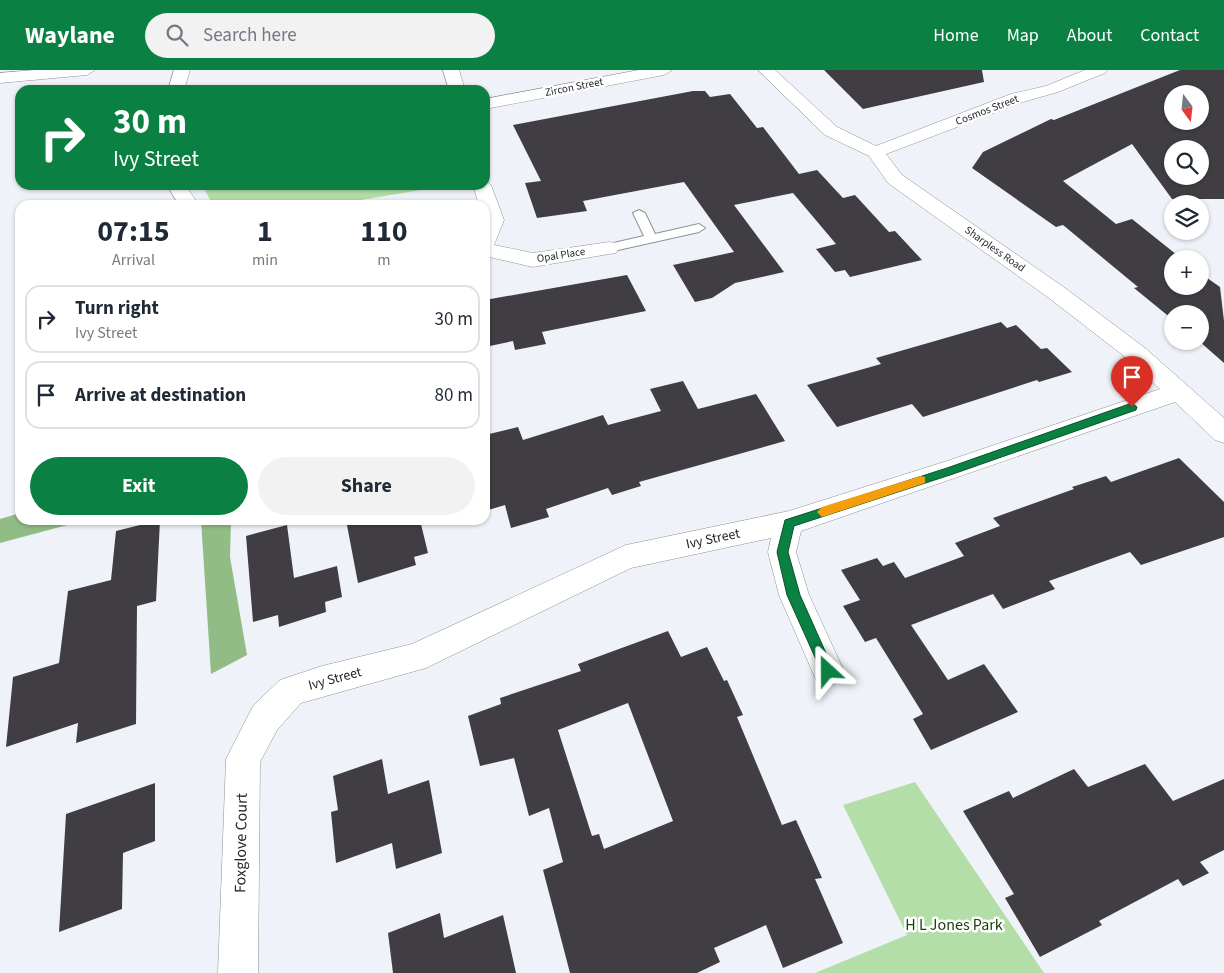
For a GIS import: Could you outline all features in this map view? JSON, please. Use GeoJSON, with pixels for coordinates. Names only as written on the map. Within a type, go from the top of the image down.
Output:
{"type":"FeatureCollection","features":[{"type":"Feature","properties":{"kind":"street"},"geometry":{"type":"LineString","coordinates":[[0,78],[87,70]]}},
{"type":"Feature","properties":{"kind":"street"},"geometry":{"type":"LineString","coordinates":[[178,85],[182,70]]}},
{"type":"Feature","properties":{"kind":"street"},"geometry":{"type":"LineString","coordinates":[[450,70],[456,85]]}},
{"type":"Feature","properties":{"kind":"street","name":"Zircon Street"},"geometry":{"type":"LineString","coordinates":[[490,103],[664,70]]}},
{"type":"Feature","properties":{"kind":"street","name":"Sharpless Road"},"geometry":{"type":"LineString","coordinates":[[766,70],[831,131],[875,152],[895,179],[1056,292],[1137,354],[1224,433]]}},
{"type":"Feature","properties":{"kind":"street","name":"Cosmos Street"},"geometry":{"type":"LineString","coordinates":[[875,152],[1017,98],[1052,89],[1099,70]]}},
{"type":"Feature","properties":{"kind":"street"},"geometry":{"type":"LineString","coordinates":[[490,208],[494,220],[490,230]]}},
{"type":"Feature","properties":{"kind":"street","name":"Opal Place"},"geometry":{"type":"LineString","coordinates":[[490,251],[533,260],[609,248]]}},
{"type":"Feature","properties":{"kind":"street","name":"Ivy Street"},"geometry":{"type":"LineString","coordinates":[[265,718],[291,691],[322,681],[415,658],[626,557],[789,523],[949,471],[1178,392]]}},
{"type":"Feature","properties":{"kind":"street"},"geometry":{"type":"LineString","coordinates":[[789,523],[782,552],[794,595],[828,671]]}},
{"type":"Feature","properties":{"kind":"street","name":"Foxglove Court"},"geometry":{"type":"LineString","coordinates":[[238,973],[243,759],[265,718]]}},
{"type":"Feature","properties":{"kind":"lane"},"geometry":{"type":"LineString","coordinates":[[639,212],[651,238]]}},
{"type":"Feature","properties":{"kind":"lane"},"geometry":{"type":"LineString","coordinates":[[609,248],[699,228]]}},
{"type":"Feature","properties":{"kind":"green space"},"geometry":{"type":"Polygon","coordinates":[[[205,190],[421,190],[361,200],[210,200],[205,190]]]}},
{"type":"Feature","properties":{"kind":"green space"},"geometry":{"type":"Polygon","coordinates":[[[15,514],[15,525],[67,525],[0,543],[0,519],[15,514]]]}},
{"type":"Feature","properties":{"kind":"green space"},"geometry":{"type":"Polygon","coordinates":[[[201,525],[231,525],[230,557],[247,655],[211,674],[201,525]]]}},
{"type":"Feature","properties":{"kind":"green space","name":"H L Jones Park"},"geometry":{"type":"Polygon","coordinates":[[[915,782],[1044,973],[815,973],[907,935],[843,805],[915,782]]]}},
{"type":"Feature","properties":{"kind":"building"},"geometry":{"type":"Polygon","coordinates":[[[824,70],[982,70],[984,82],[863,109],[824,70]]]}},
{"type":"Feature","properties":{"kind":"building"},"geometry":{"type":"Polygon","coordinates":[[[1180,70],[1224,70],[1224,199],[1209,199],[1209,195],[1169,195],[1132,144],[1063,181],[1116,224],[1132,219],[1171,250],[1164,250],[1164,295],[1209,295],[1209,279],[1220,287],[1224,321],[1224,363],[1209,350],[1209,305],[1164,305],[1164,312],[1134,288],[1138,287],[1063,225],[1056,227],[972,168],[983,152],[1051,119],[1054,120],[1180,70]]]}},
{"type":"Feature","properties":{"kind":"building"},"geometry":{"type":"Polygon","coordinates":[[[693,91],[705,91],[710,97],[730,94],[757,128],[763,127],[799,174],[817,170],[843,198],[855,195],[889,232],[895,231],[922,260],[850,277],[845,270],[835,272],[816,249],[836,244],[793,193],[734,205],[784,272],[735,283],[712,298],[695,302],[673,265],[734,252],[684,182],[583,201],[587,211],[537,218],[525,183],[541,181],[513,125],[693,91]]]}},
{"type":"Feature","properties":{"kind":"building"},"geometry":{"type":"Polygon","coordinates":[[[627,275],[646,311],[542,332],[546,344],[515,350],[513,341],[490,346],[490,299],[627,275]]]}},
{"type":"Feature","properties":{"kind":"building"},"geometry":{"type":"Polygon","coordinates":[[[1001,322],[1007,328],[1016,325],[1041,349],[1047,348],[1072,372],[1039,382],[1037,380],[923,417],[912,404],[837,427],[807,385],[881,364],[876,358],[1001,322]]]}},
{"type":"Feature","properties":{"kind":"building"},"geometry":{"type":"Polygon","coordinates":[[[683,381],[698,409],[756,394],[785,441],[639,482],[641,486],[612,495],[608,488],[546,509],[549,517],[511,528],[505,505],[490,510],[490,434],[518,427],[523,440],[603,415],[608,425],[661,411],[650,389],[683,381]]]}},
{"type":"Feature","properties":{"kind":"building"},"geometry":{"type":"Polygon","coordinates":[[[1179,458],[1224,502],[1224,537],[1141,565],[1130,552],[1049,581],[1055,589],[1003,609],[993,594],[911,625],[948,680],[984,664],[1018,712],[931,750],[913,719],[923,714],[876,638],[865,642],[843,606],[860,600],[841,570],[877,558],[883,566],[894,562],[905,578],[964,556],[955,543],[1000,526],[993,518],[1074,489],[1072,487],[1106,476],[1111,482],[1179,458]]]}},
{"type":"Feature","properties":{"kind":"building"},"geometry":{"type":"Polygon","coordinates":[[[140,525],[160,525],[156,601],[137,606],[136,724],[76,743],[78,723],[6,747],[13,677],[59,663],[68,591],[111,580],[116,531],[140,525]]]}},
{"type":"Feature","properties":{"kind":"building"},"geometry":{"type":"Polygon","coordinates":[[[287,525],[294,578],[337,566],[342,597],[325,602],[326,612],[279,627],[278,615],[253,622],[246,536],[287,525]]]}},
{"type":"Feature","properties":{"kind":"building"},"geometry":{"type":"Polygon","coordinates":[[[347,525],[421,525],[428,553],[414,557],[416,565],[358,583],[347,525]]]}},
{"type":"Feature","properties":{"kind":"building"},"geometry":{"type":"Polygon","coordinates":[[[668,631],[681,657],[707,647],[724,681],[727,680],[743,715],[737,717],[782,825],[796,820],[822,878],[815,879],[843,943],[783,968],[766,925],[714,948],[720,962],[697,973],[570,973],[543,870],[563,862],[549,808],[529,816],[514,758],[480,766],[468,716],[501,704],[500,698],[581,671],[578,664],[668,631]],[[628,703],[558,730],[592,836],[599,834],[604,849],[673,821],[628,703]]]}},
{"type":"Feature","properties":{"kind":"building"},"geometry":{"type":"Polygon","coordinates":[[[382,759],[388,794],[429,780],[442,853],[396,869],[392,843],[336,863],[331,812],[338,810],[333,776],[382,759]]]}},
{"type":"Feature","properties":{"kind":"building"},"geometry":{"type":"Polygon","coordinates":[[[1145,764],[1173,801],[1224,779],[1224,850],[1200,862],[1209,873],[1183,886],[1178,879],[1099,921],[1102,925],[1040,957],[1005,898],[1014,894],[963,811],[1009,791],[1013,798],[1074,769],[1088,787],[1145,764]]]}},
{"type":"Feature","properties":{"kind":"building"},"geometry":{"type":"Polygon","coordinates":[[[155,783],[155,841],[123,853],[122,909],[59,932],[66,814],[155,783]]]}},
{"type":"Feature","properties":{"kind":"building"},"geometry":{"type":"Polygon","coordinates":[[[440,913],[444,938],[503,915],[516,973],[393,973],[388,933],[440,913]]]}},
{"type":"Feature","properties":{"kind":"slow traffic"},"geometry":{"type":"LineString","coordinates":[[822,512],[921,480]]}},
{"type":"Feature","properties":{"kind":"route"},"geometry":{"type":"LineString","coordinates":[[828,671],[794,595],[782,552],[789,523],[949,471],[1132,407]]}}]}
